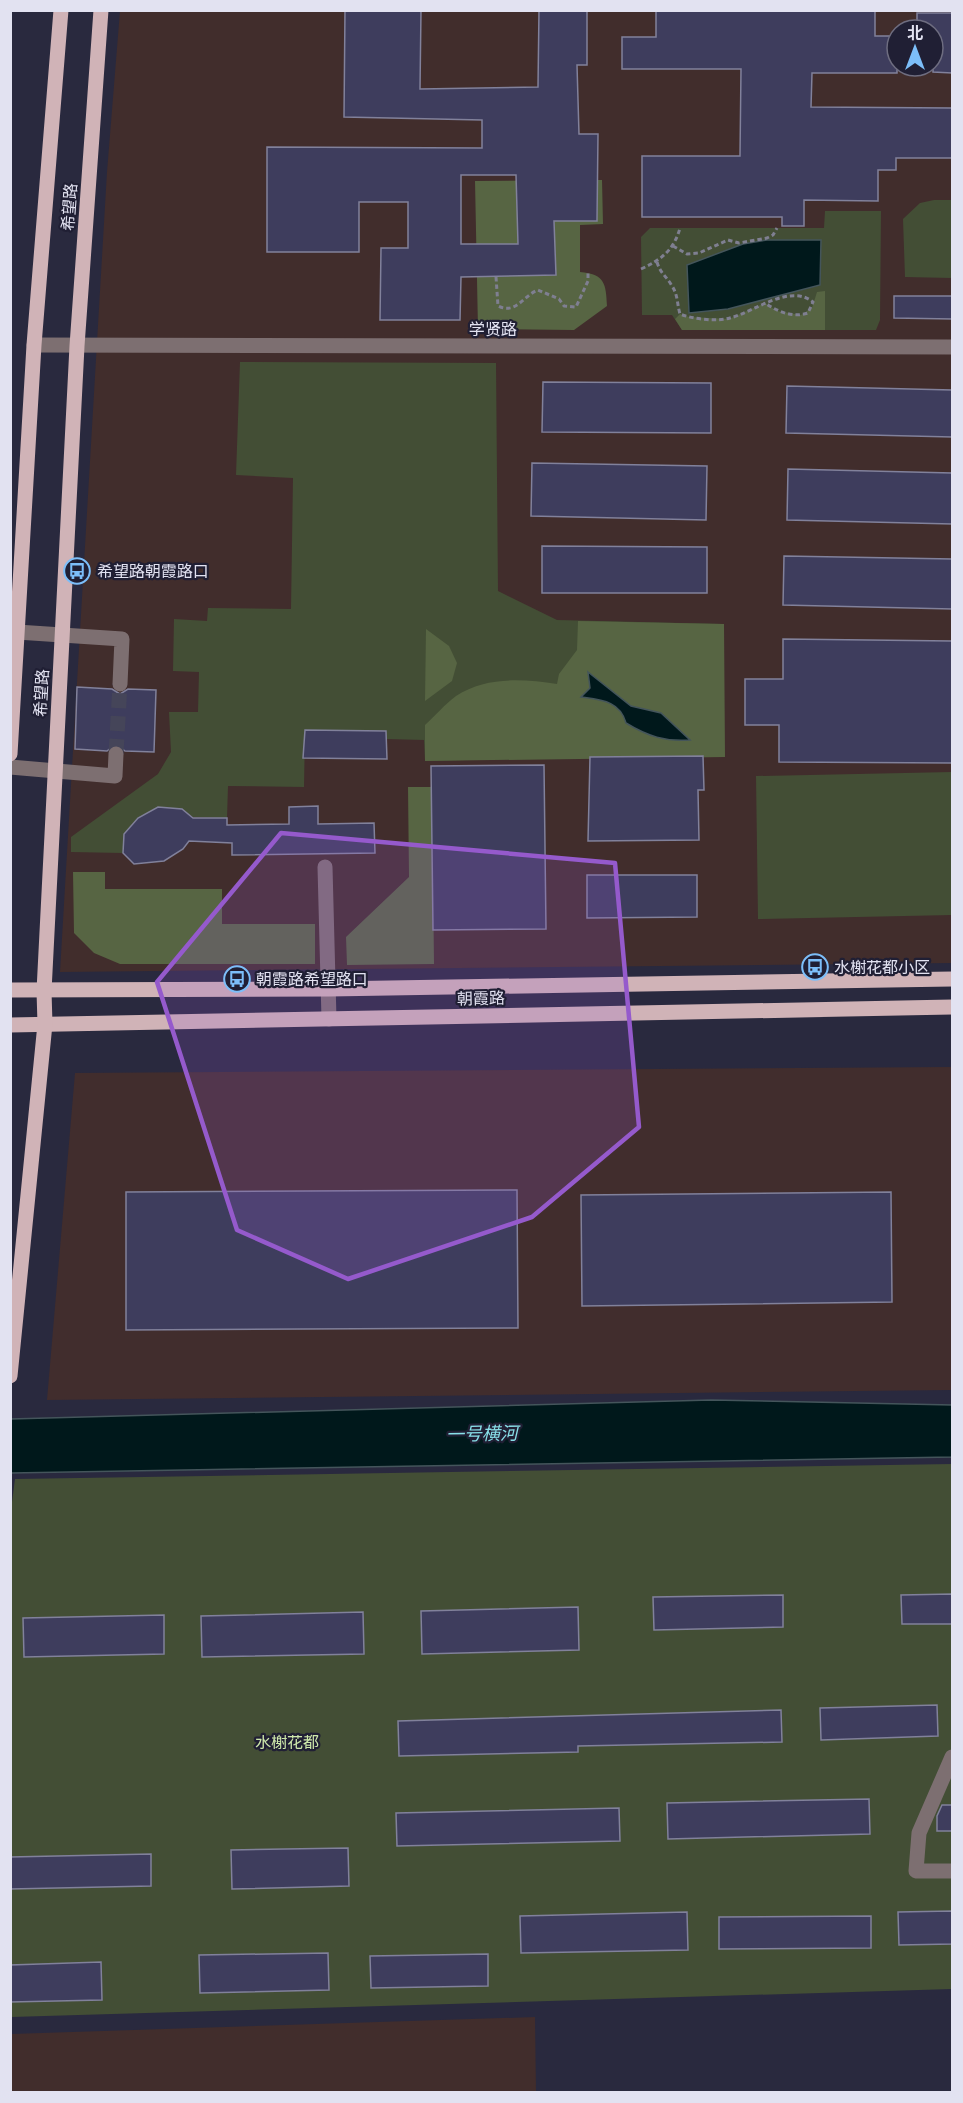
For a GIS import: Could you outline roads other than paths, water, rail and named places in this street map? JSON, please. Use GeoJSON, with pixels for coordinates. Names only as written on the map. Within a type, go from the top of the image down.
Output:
{"type":"FeatureCollection","features":[{"type":"Feature","properties":{"kind":"main road","name":"希望路"},"geometry":{"type":"LineString","coordinates":[[10,754],[34,345],[61,10]]}},
{"type":"Feature","properties":{"kind":"main road","name":"希望路"},"geometry":{"type":"LineString","coordinates":[[10,1376],[45,1024],[44,991],[77,346],[101,10]]}},
{"type":"Feature","properties":{"kind":"main road","name":"朝霞路"},"geometry":{"type":"LineString","coordinates":[[10,990],[329,989],[952,979]]}},
{"type":"Feature","properties":{"kind":"main road","name":"朝霞路"},"geometry":{"type":"LineString","coordinates":[[10,1025],[952,1007]]}},
{"type":"Feature","properties":{"kind":"street","name":"学贤路"},"geometry":{"type":"LineString","coordinates":[[34,345],[952,347]]}},
{"type":"Feature","properties":{"kind":"street"},"geometry":{"type":"LineString","coordinates":[[17,633],[122,639],[120,684]]}},
{"type":"Feature","properties":{"kind":"street"},"geometry":{"type":"LineString","coordinates":[[10,767],[115,776],[116,754]]}},
{"type":"Feature","properties":{"kind":"street"},"geometry":{"type":"LineString","coordinates":[[325,867],[329,1019]]}},
{"type":"Feature","properties":{"kind":"street"},"geometry":{"type":"LineString","coordinates":[[952,1757],[919,1833],[916,1871],[952,1871]]}},
{"type":"Feature","properties":{"kind":"water"},"geometry":{"type":"Polygon","coordinates":[[[767,240],[821,240],[820,285],[728,309],[689,313],[687,265],[743,244],[767,240]]]}},
{"type":"Feature","properties":{"kind":"water"},"geometry":{"type":"Polygon","coordinates":[[[588,672],[631,706],[661,713],[690,740],[673,740],[649,735],[626,723],[615,706],[581,697],[590,688],[588,672]]]}},
{"type":"Feature","properties":{"kind":"water","name":"一号横河"},"geometry":{"type":"Polygon","coordinates":[[[711,1400],[952,1405],[952,1457],[11,1473],[11,1419],[711,1400]]]}},
{"type":"Feature","properties":{"kind":"tunnel"},"geometry":{"type":"LineString","coordinates":[[116,754],[120,684]]}},
{"type":"Feature","properties":{"kind":"place","name":"希望路朝霞路口"},"geometry":{"type":"Point","coordinates":[77,571]}},
{"type":"Feature","properties":{"kind":"place","name":"水榭花都小区"},"geometry":{"type":"Point","coordinates":[815,967]}},
{"type":"Feature","properties":{"kind":"place","name":"朝霞路希望路口"},"geometry":{"type":"Point","coordinates":[237,979]}},
{"type":"Feature","properties":{"kind":"park label","name":"水榭花都"},"geometry":{"type":"Point","coordinates":[287,1742]}}]}
